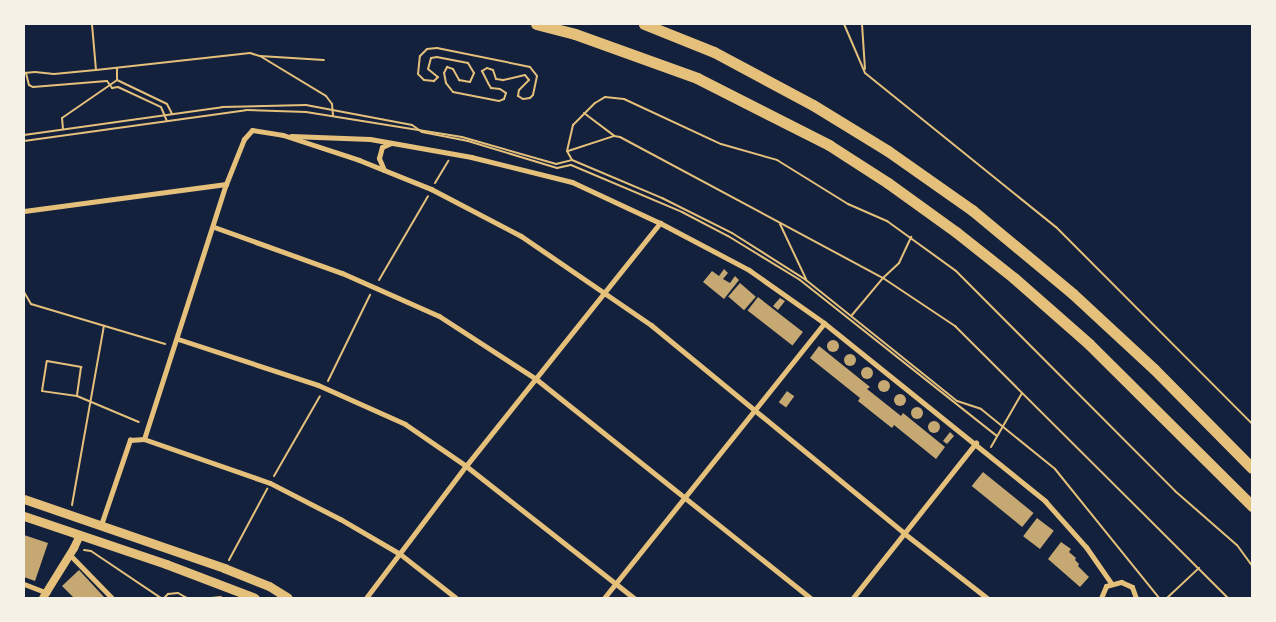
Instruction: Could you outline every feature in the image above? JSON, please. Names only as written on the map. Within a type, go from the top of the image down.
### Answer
[{"type":"highway","points":[[536,24],[585,37],[697,78],[829,145],[888,182],[1006,272],[1089,344],[1252,506]]},
{"type":"highway","points":[[644,24],[714,52],[813,105],[888,151],[972,210],[1074,294],[1154,369],[1252,468]]},
{"type":"main road","points":[[24,499],[224,568],[269,586],[288,598]]},
{"type":"main road","points":[[24,516],[166,564],[255,598]]},
{"type":"street","points":[[144,439],[178,339],[226,184],[244,139],[252,130],[283,135],[370,138],[452,155],[471,157],[572,182],[660,223],[749,270],[824,323],[976,443],[1054,510],[1086,547],[1111,583]]},
{"type":"street","points":[[283,135],[384,170],[431,190],[521,236],[606,292],[651,325],[905,534],[987,598]]},
{"type":"street","points":[[384,170],[379,158],[380,153],[382,147],[391,143]]},
{"type":"street","points":[[24,211],[226,184]]},
{"type":"street","points":[[366,598],[466,466],[660,223]]},
{"type":"street","points":[[214,227],[342,273],[439,316],[536,379],[810,598]]},
{"type":"street","points":[[604,598],[824,323]]},
{"type":"street","points":[[178,339],[324,388],[404,424],[466,466],[634,598]]},
{"type":"street","points":[[100,525],[130,440],[144,439],[270,483],[340,519],[400,554],[456,598]]},
{"type":"street","points":[[853,598],[976,443]]},
{"type":"street","points":[[24,584],[45,595],[80,535]]},
{"type":"street","points":[[72,551],[112,598]]},
{"type":"street","points":[[1101,598],[1102,591],[1111,583],[1127,584],[1134,590],[1136,598]]},
{"type":"path","points":[[92,24],[96,70]]},
{"type":"path","points":[[844,24],[865,73],[1056,227],[1252,424]]},
{"type":"path","points":[[862,24],[865,73]]},
{"type":"path","points":[[436,48],[530,67],[537,76],[533,95],[530,98],[523,99],[518,96],[520,90],[529,80],[525,75],[503,80],[496,79],[493,70],[487,68],[482,71],[488,83],[491,88],[500,89],[506,93],[504,99],[499,101],[454,92],[446,83],[444,73],[448,68],[453,69],[459,80],[470,82],[474,73],[468,63],[437,57],[431,58],[428,69],[438,77],[434,81],[424,80],[418,74],[420,56],[427,50],[436,48]]},
{"type":"path","points":[[167,121],[161,107],[118,87],[112,88],[107,81],[33,87],[29,85],[25,73],[54,74],[250,53],[260,56],[324,60]]},
{"type":"path","points":[[260,56],[326,96],[334,109],[333,117]]},
{"type":"path","points":[[117,67],[117,80]]},
{"type":"path","points":[[63,129],[62,118],[117,80]]},
{"type":"path","points":[[117,80],[167,104],[172,114]]},
{"type":"path","points":[[572,160],[567,151],[574,124],[595,103],[605,98],[624,99],[721,144],[777,160],[841,199],[887,221],[956,271],[1175,491],[1237,545],[1252,566]]},
{"type":"path","points":[[24,135],[243,105],[306,105],[334,109],[366,118],[385,118],[412,125],[420,130]]},
{"type":"path","points":[[584,114],[614,136],[883,278],[955,326],[1228,598]]},
{"type":"path","points":[[567,151],[614,136]]},
{"type":"path","points":[[224,568],[324,388],[374,287],[452,155]]},
{"type":"path","points":[[780,224],[806,280]]},
{"type":"path","points":[[852,315],[883,278],[899,263],[911,237]]},
{"type":"path","points":[[24,292],[31,304],[175,347]]},
{"type":"path","points":[[67,514],[73,504],[104,326]]},
{"type":"path","points":[[76,396],[81,367],[47,361],[42,391],[76,396],[139,422]]},
{"type":"path","points":[[988,453],[1022,393]]},
{"type":"path","points":[[72,551],[91,551],[162,598],[168,594],[178,593],[187,598]]},
{"type":"path","points":[[1167,598],[1199,568]]},
{"type":"building","points":[[724,269],[728,273],[723,279],[730,283],[735,276],[739,280],[724,299],[703,282],[712,271],[719,276]]},
{"type":"building","points":[[740,283],[756,297],[744,310],[728,297]]},
{"type":"building","points":[[758,297],[803,332],[792,345],[748,310]]},
{"type":"building","points":[[780,298],[785,301],[778,310],[773,306]]},
{"type":"building","points":[[831,340],[835,340],[839,346],[835,352],[831,352],[827,348],[827,344]]},
{"type":"building","points":[[819,346],[870,387],[867,389],[901,416],[903,413],[945,447],[936,459],[894,425],[892,428],[858,401],[860,398],[810,358]]},
{"type":"building","points":[[848,354],[852,354],[856,360],[852,366],[848,366],[844,362],[844,358]]},
{"type":"building","points":[[865,367],[869,367],[873,373],[869,379],[865,379],[861,375],[861,371]]},
{"type":"building","points":[[882,380],[886,380],[890,386],[886,392],[882,392],[878,388],[878,384]]},
{"type":"building","points":[[787,391],[794,396],[786,408],[779,402]]},
{"type":"building","points":[[898,394],[902,394],[906,400],[902,406],[898,406],[894,402],[894,398]]},
{"type":"building","points":[[915,407],[919,407],[923,413],[919,419],[915,419],[911,415],[911,411]]},
{"type":"building","points":[[932,421],[936,421],[940,427],[936,433],[932,433],[928,429],[928,425]]},
{"type":"building","points":[[950,432],[954,436],[947,444],[943,441]]},
{"type":"building","points":[[983,472],[1034,513],[1022,527],[972,486]]},
{"type":"building","points":[[1037,518],[1054,531],[1040,549],[1023,536]]},
{"type":"building","points":[[24,535],[48,543],[35,581],[24,577]]},
{"type":"building","points":[[1061,542],[1071,549],[1069,552],[1076,558],[1078,566],[1089,577],[1080,587],[1048,559]]},
{"type":"building","points":[[79,570],[105,598],[74,598],[62,586]]}]
